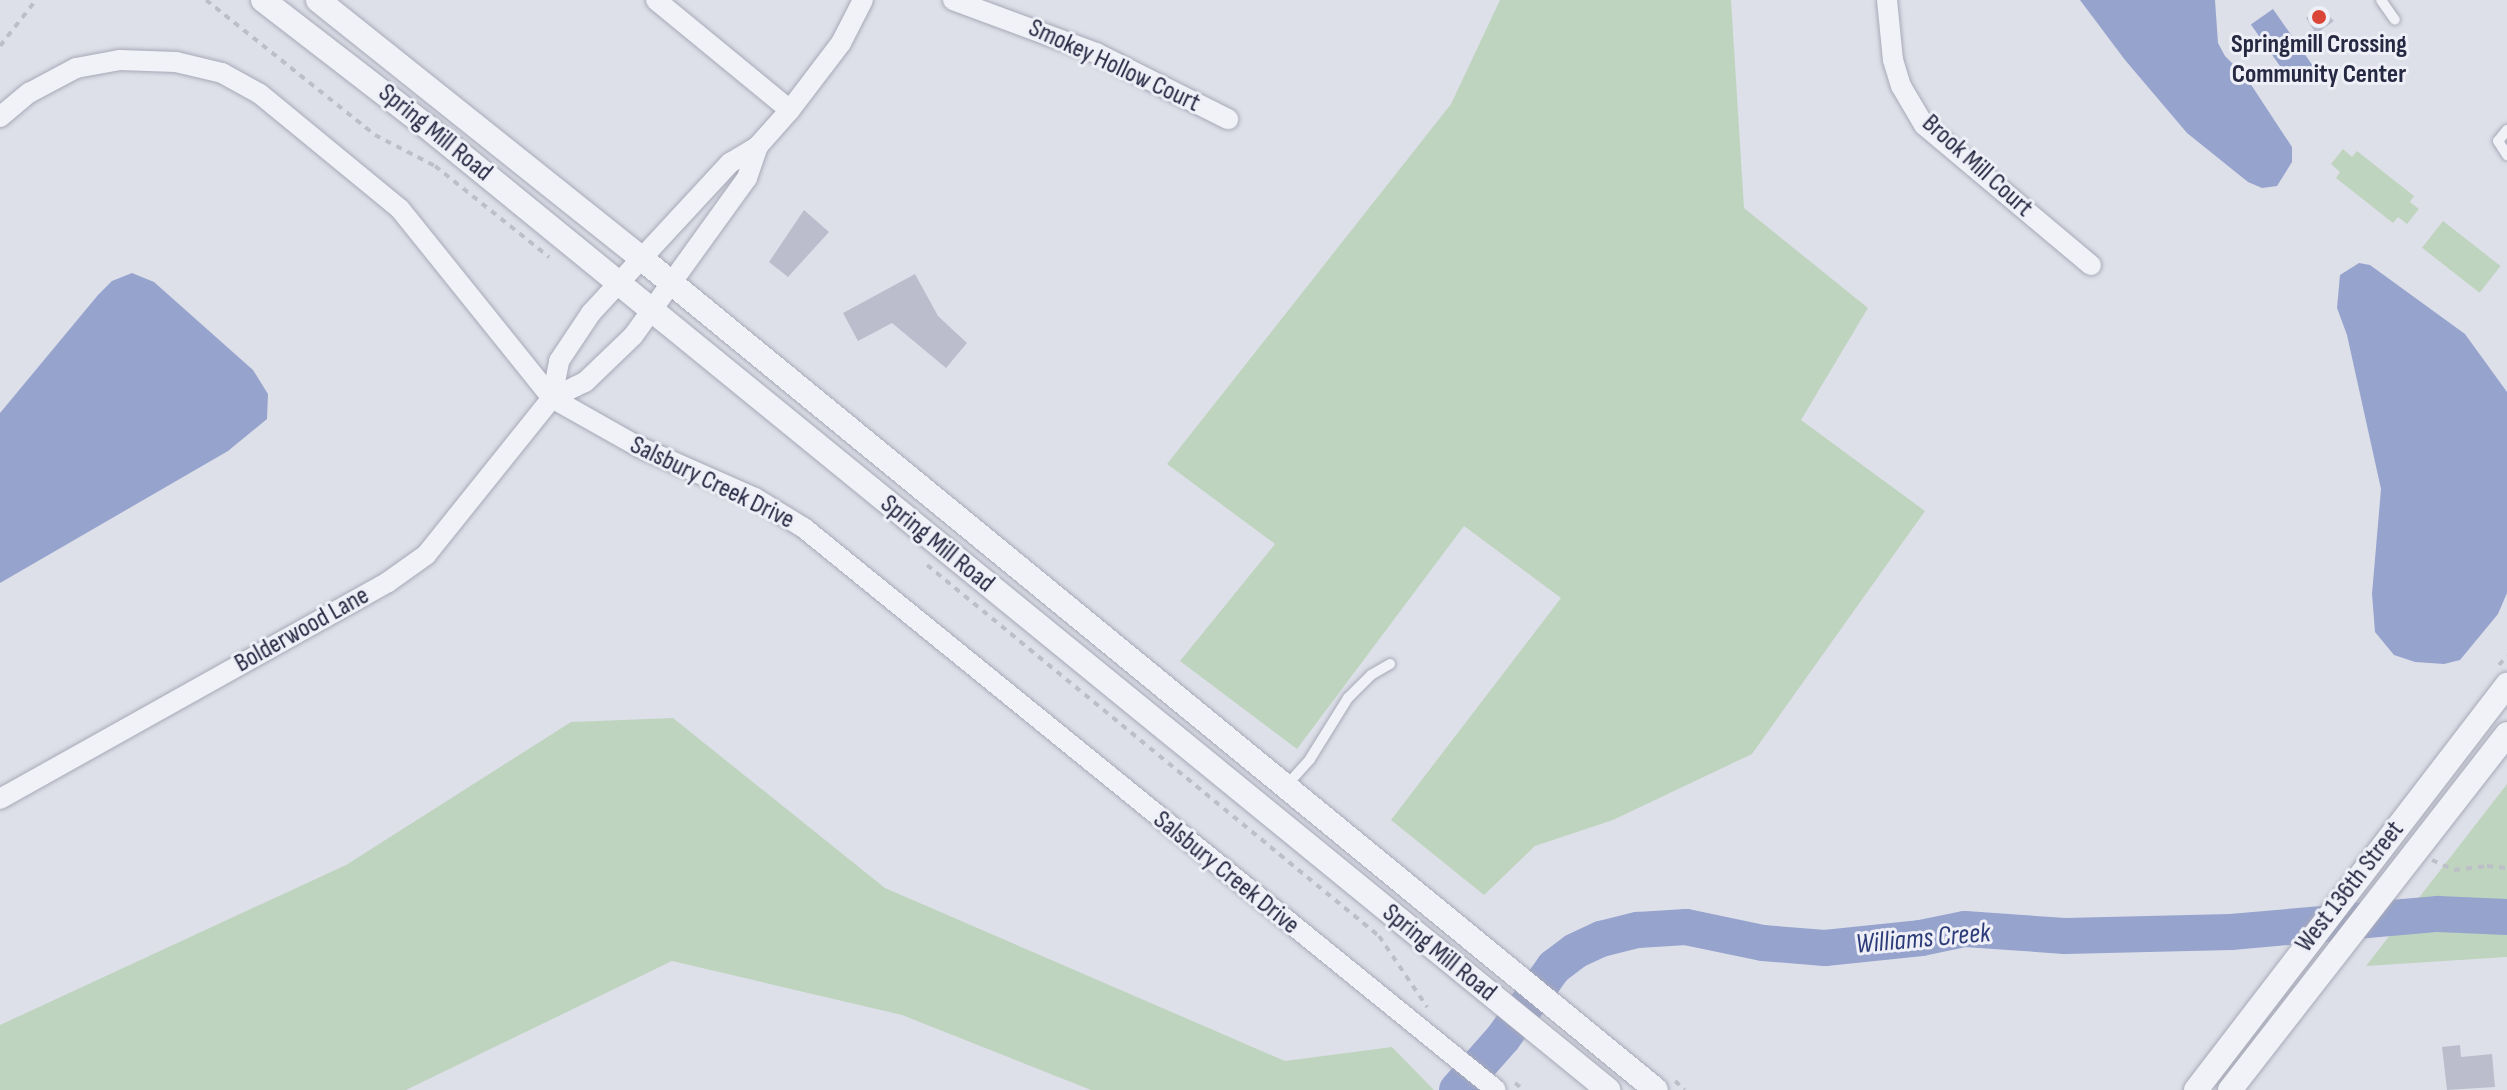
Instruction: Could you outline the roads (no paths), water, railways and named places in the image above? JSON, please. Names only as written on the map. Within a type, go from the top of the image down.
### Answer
[{"type":"street","name":"Spring Mill Road","points":[[263,0],[630,270],[1284,788],[1656,1090]]},
{"type":"street","name":"Spring Mill Road","points":[[318,0],[662,298],[1499,1002],[1608,1090]]},
{"type":"street","points":[[656,0],[790,110]]},
{"type":"street","points":[[758,146],[841,43],[863,0]]},
{"type":"street","name":"Smokey Hollow Court","points":[[953,0],[1096,53],[1228,119]]},
{"type":"street","name":"Brook Mill Court","points":[[1887,0],[1888,29],[1901,86],[1924,125],[2091,265]]},
{"type":"street","name":"Salsbury Creek Drive","points":[[0,117],[29,93],[76,68],[120,60],[176,62],[222,73],[260,94],[400,209],[552,398],[639,447],[755,498],[804,528],[1489,1084]]},
{"type":"street","name":"Bolderwood Lane","points":[[552,398],[559,361],[591,313],[730,163],[758,146]]},
{"type":"street","name":"Bolderwood Lane","points":[[0,799],[388,582],[426,555],[552,398],[585,382],[633,336],[747,178],[758,146]]},
{"type":"street","name":"West 136th Street","points":[[2196,1090],[2507,685]]},
{"type":"street","name":"West 136th Street","points":[[2230,1090],[2507,734]]},
{"type":"lane","points":[[2381,0],[2395,20]]},
{"type":"lane","points":[[2507,130],[2498,141],[2507,155]]},
{"type":"lane","points":[[1284,788],[1310,759],[1348,698],[1371,675],[1390,664]]},
{"type":"water","points":[[2080,0],[2215,0],[2218,43],[2225,56],[2246,77],[2292,147],[2292,162],[2277,186],[2262,188],[2248,182],[2187,133],[2125,60]]},
{"type":"water","points":[[2273,9],[2313,66],[2291,82],[2251,24]]},
{"type":"water","points":[[2359,263],[2370,265],[2465,334],[2507,392],[2507,593],[2498,614],[2460,660],[2444,664],[2415,662],[2394,655],[2375,632],[2372,594],[2381,489],[2347,335],[2337,308],[2340,275]]},
{"type":"water","points":[[132,273],[154,282],[253,370],[268,394],[267,419],[228,451],[0,583],[0,413],[98,295],[112,281]]},
{"type":"waterway","name":"Williams Creek","points":[[1457,1090],[1503,1038],[1554,967],[1575,951],[1601,939],[1638,930],[1686,927],[1763,943],[1825,948],[1921,938],[1965,929],[2065,936],[2231,932],[2438,914],[2507,917]]},
{"type":"place","name":"Springmill Crossing Community Center","points":[[2319,17]]}]
